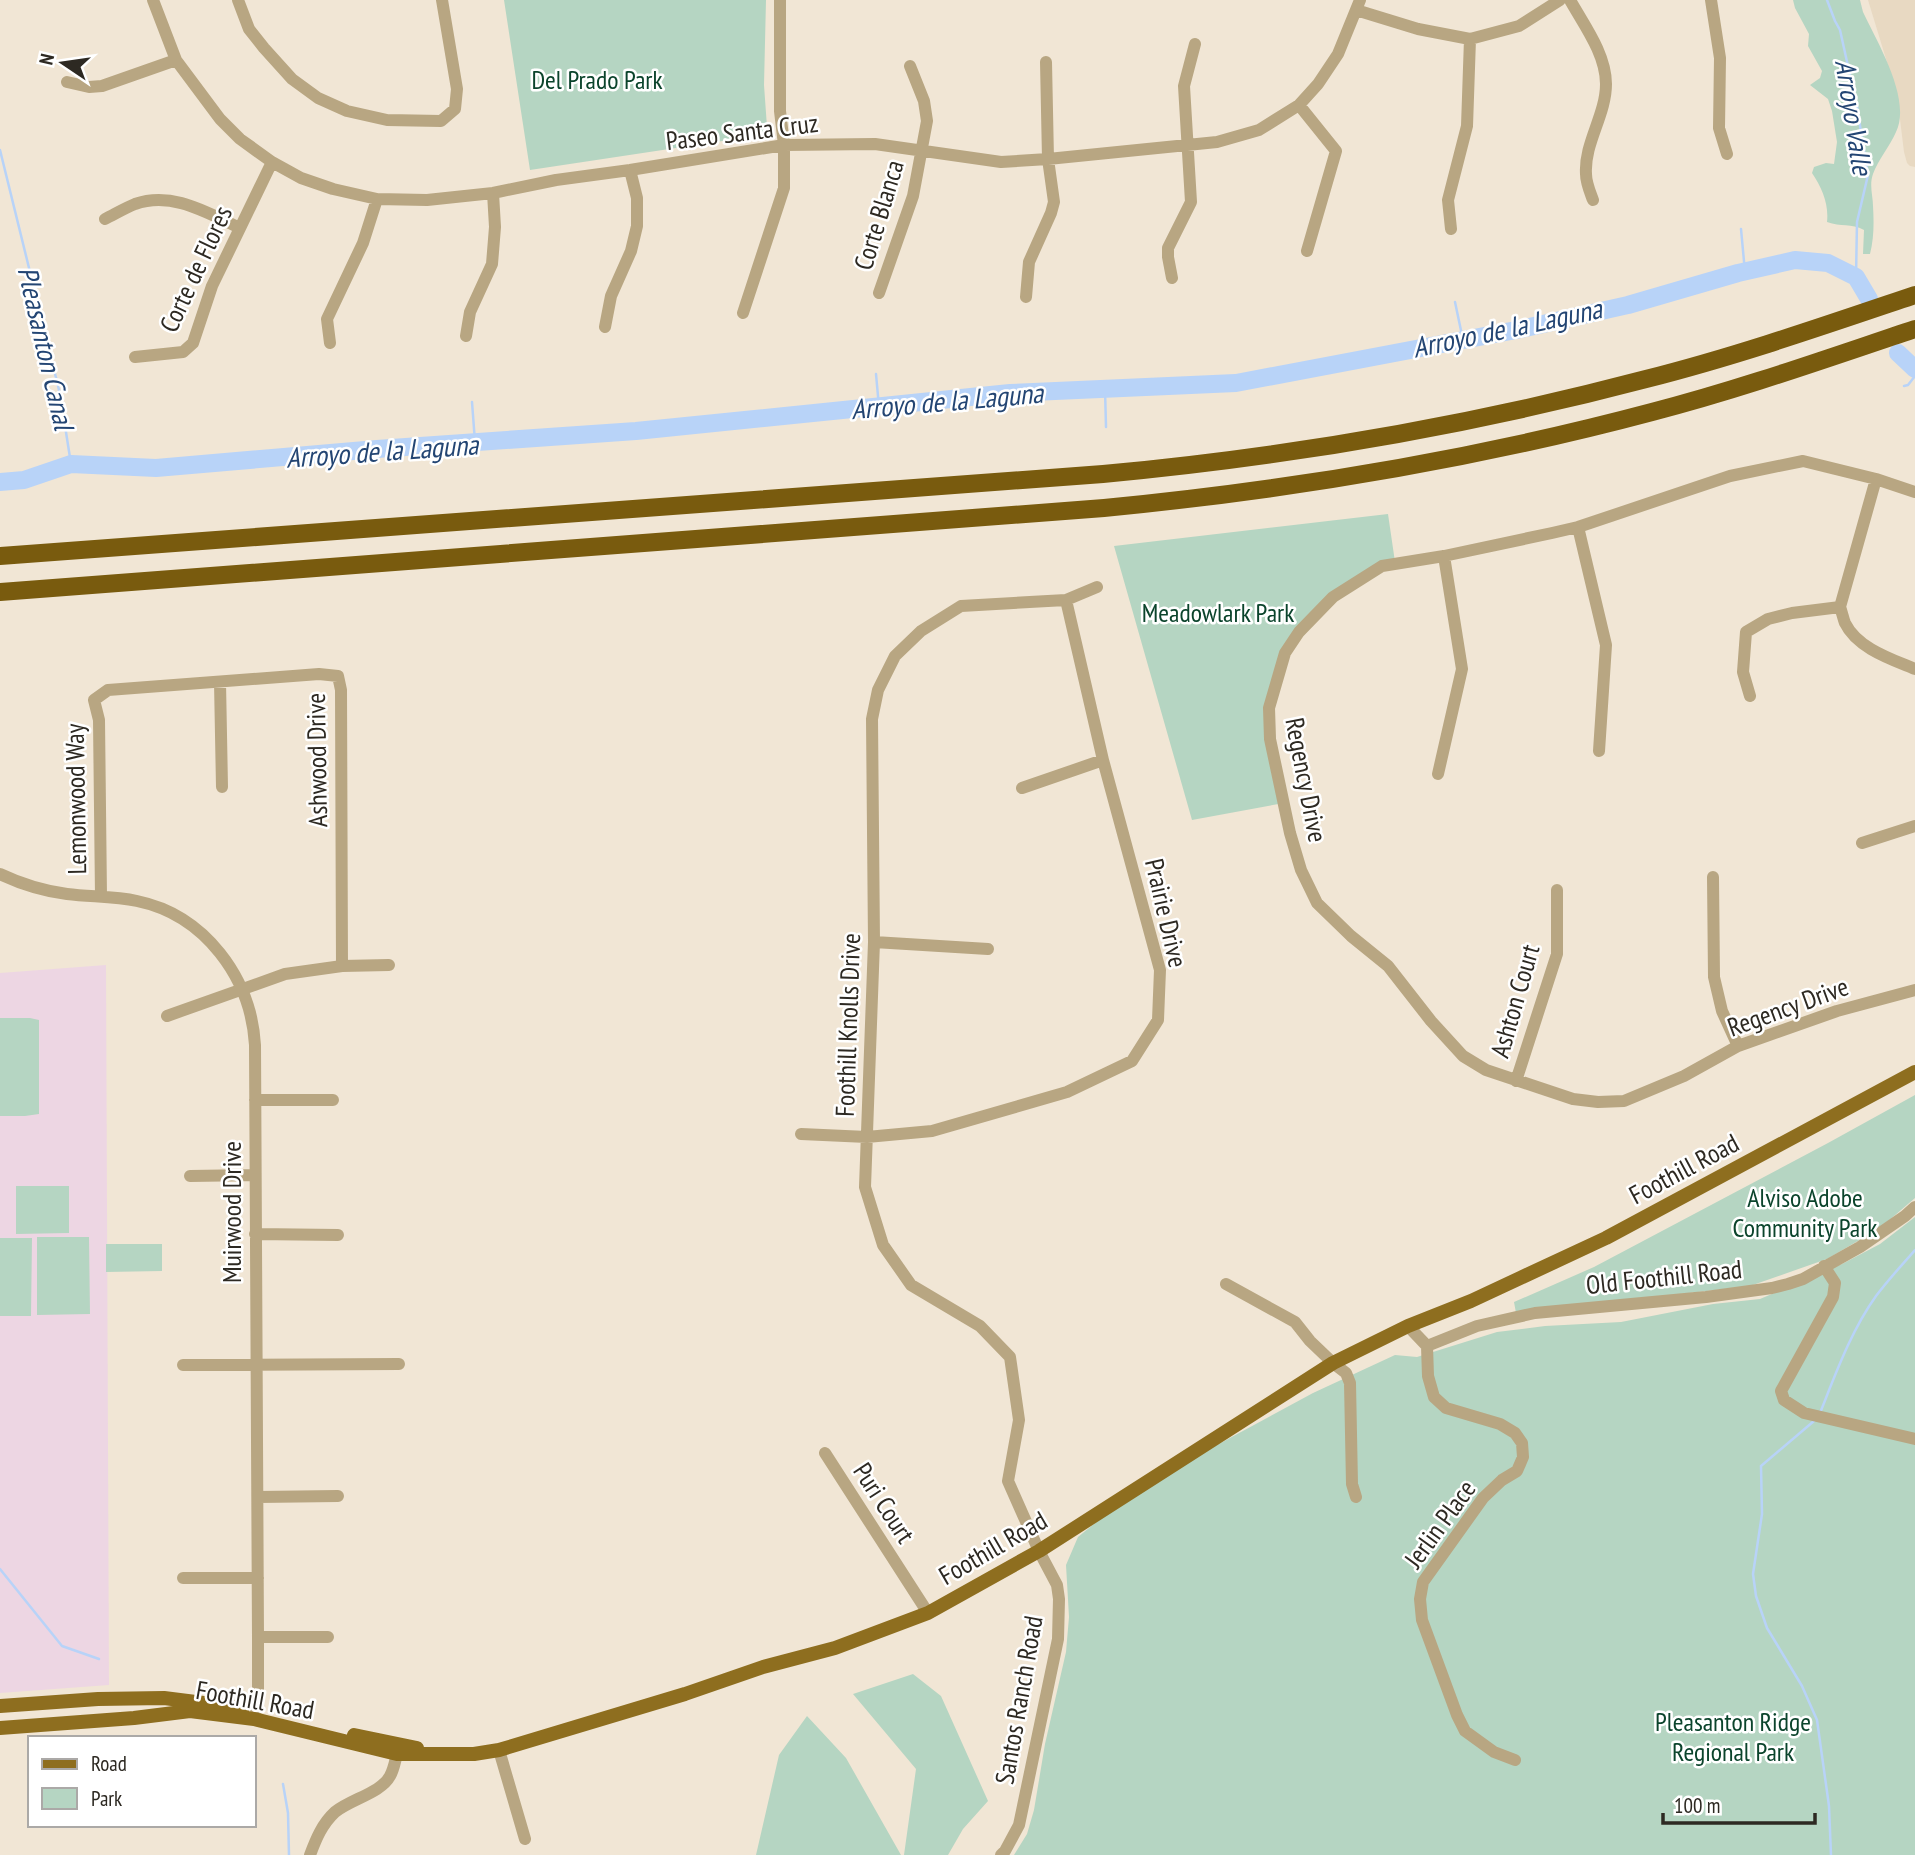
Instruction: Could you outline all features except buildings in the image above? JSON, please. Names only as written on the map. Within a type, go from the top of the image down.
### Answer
[{"type":"highway","points":[[0,556],[1090,475],[1229,461],[1357,441],[1499,414],[1647,379],[1724,358],[1915,295]]},
{"type":"highway","points":[[0,592],[1104,508],[1243,493],[1408,467],[1566,434],[1732,390],[1915,329]]},
{"type":"main road","name":"Foothill Road","points":[[0,1728],[134,1718],[190,1710],[255,1715],[397,1754],[474,1754],[499,1750],[685,1694],[763,1667],[835,1648],[928,1613],[1039,1551],[1333,1363],[1408,1326],[1471,1301],[1606,1238],[1915,1072]]},
{"type":"main road","name":"Foothill Road","points":[[1471,1301],[1518,1288],[1599,1251],[1915,1082]]},
{"type":"main road","name":"Foothill Road","points":[[0,1706],[98,1699],[164,1698],[420,1749],[499,1750]]},
{"type":"street","name":"Paseo Santa Cruz","points":[[153,0],[176,60],[220,120],[240,139],[272,162],[333,189],[377,199],[427,200],[493,193],[556,180],[784,145],[875,144],[1001,162],[1217,142],[1259,130],[1299,106],[1338,54],[1358,5]]},
{"type":"street","points":[[238,0],[249,29],[264,48],[292,79],[318,98],[347,111],[387,120],[420,121],[441,121],[455,109],[457,89],[442,0]]},
{"type":"street","points":[[743,313],[784,188],[779,0]]},
{"type":"street","points":[[1358,5],[1418,29],[1470,39],[1519,26],[1560,0]]},
{"type":"street","points":[[1570,0],[1595,46],[1606,81],[1600,118],[1586,164],[1586,178],[1593,200]]},
{"type":"street","points":[[1711,0],[1720,58],[1719,128],[1727,154]]},
{"type":"street","points":[[1451,229],[1448,200],[1467,126],[1470,39]]},
{"type":"street","points":[[1172,278],[1168,248],[1191,202],[1184,86],[1195,44]]},
{"type":"street","points":[[67,82],[89,87],[102,86],[176,60]]},
{"type":"street","points":[[1026,297],[1029,262],[1054,202],[1048,159],[1046,62]]},
{"type":"street","name":"Corte Blanca","points":[[879,293],[912,196],[927,121],[910,66]]},
{"type":"street","points":[[1299,106],[1336,151],[1307,251]]},
{"type":"street","name":"Corte de Flores","points":[[135,357],[183,352],[193,343],[212,285],[272,162]]},
{"type":"street","points":[[604,327],[611,296],[631,251],[637,226],[637,198],[631,170]]},
{"type":"street","points":[[466,336],[470,312],[492,264],[495,227],[493,193]]},
{"type":"street","points":[[105,219],[136,204],[160,199],[184,202],[240,228]]},
{"type":"street","points":[[330,344],[327,319],[363,243],[377,199]]},
{"type":"street","name":"Regency Drive","points":[[1915,492],[1876,479],[1803,461],[1730,476],[1578,527],[1444,556],[1382,566],[1333,597],[1299,632],[1285,653],[1269,708],[1270,739],[1290,833],[1301,870],[1317,903],[1388,966],[1431,1021],[1463,1056],[1486,1070],[1573,1099],[1624,1101],[1684,1076],[1738,1046],[1837,1011],[1915,990]]},
{"type":"street","points":[[1876,479],[1840,607],[1845,624],[1856,639],[1915,669]]},
{"type":"street","points":[[1578,527],[1606,645],[1599,751]]},
{"type":"street","points":[[1438,774],[1462,669],[1444,556]]},
{"type":"street","name":"Foothill Knolls Drive","points":[[1039,1551],[1009,1481],[1019,1420],[1010,1357],[980,1326],[911,1285],[883,1245],[865,1187],[874,942],[872,719],[878,690],[895,656],[921,631],[961,606],[1066,600],[1097,587]]},
{"type":"street","name":"Prairie Drive","points":[[800,1134],[867,1138],[932,1131],[1067,1092],[1132,1061],[1158,1020],[1160,970],[1103,760],[1066,600]]},
{"type":"street","points":[[1750,696],[1743,672],[1746,632],[1768,619],[1840,607]]},
{"type":"street","name":"Ashwood Drive","points":[[94,700],[108,690],[319,674],[338,676],[341,690],[342,966]]},
{"type":"street","points":[[220,682],[222,787]]},
{"type":"street","name":"Lemonwood Way","points":[[94,700],[99,720],[101,897]]},
{"type":"street","points":[[1022,788],[1103,760]]},
{"type":"street","points":[[1862,843],[1915,826]]},
{"type":"street","name":"Muirwood Drive","points":[[0,874],[46,890],[141,902],[156,906],[185,921],[226,960],[242,989],[254,1028],[258,1497],[255,1715]]},
{"type":"street","points":[[1713,877],[1714,978],[1722,1012],[1738,1046]]},
{"type":"street","name":"Ashton Court","points":[[1516,1081],[1557,954],[1557,891]]},
{"type":"street","points":[[874,942],[988,949]]},
{"type":"street","points":[[167,1016],[285,974],[342,966],[389,965]]},
{"type":"street","points":[[255,1100],[333,1100]]},
{"type":"street","points":[[190,1175],[255,1175]]},
{"type":"street","name":"Old Foothill Road","points":[[1427,1346],[1477,1326],[1535,1312],[1706,1297],[1772,1288],[1803,1279],[1860,1247],[1915,1207]]},
{"type":"street","points":[[255,1234],[338,1235]]},
{"type":"street","points":[[1824,1266],[1835,1283],[1833,1297],[1781,1391],[1784,1400],[1804,1413],[1915,1439]]},
{"type":"street","points":[[1226,1284],[1295,1322],[1310,1341],[1346,1373],[1350,1383],[1352,1484],[1356,1497]]},
{"type":"street","points":[[1408,1326],[1427,1346]]},
{"type":"street","name":"Jerlin Place","points":[[1427,1346],[1428,1376],[1434,1397],[1446,1408],[1500,1424],[1516,1433],[1522,1443],[1522,1457],[1517,1471],[1502,1480],[1483,1498],[1423,1582],[1420,1599],[1422,1620],[1465,1731],[1494,1752],[1515,1760]]},
{"type":"street","points":[[183,1365],[399,1364]]},
{"type":"street","name":"Puri Court","points":[[825,1453],[928,1613]]},
{"type":"street","points":[[258,1497],[338,1496]]},
{"type":"street","name":"Santos Ranch Road","points":[[1001,1855],[1019,1825],[1058,1639],[1057,1585],[1039,1551]]},
{"type":"street","points":[[183,1578],[258,1578]]},
{"type":"street","points":[[258,1637],[328,1637]]},
{"type":"street","points":[[499,1750],[525,1839]]},
{"type":"street","points":[[310,1855],[325,1823],[337,1811],[354,1799],[379,1788],[390,1777],[397,1754]]},
{"type":"shaded area","points":[[1868,0],[1915,0],[1915,167],[1907,163],[1897,95]]},
{"type":"shaded area","points":[[106,965],[109,1685],[0,1693],[0,973]]},
{"type":"green space","name":"Del Prado Park","points":[[504,0],[766,0],[764,85],[767,127],[762,135],[530,170]]},
{"type":"green space","points":[[1793,0],[1860,0],[1896,87],[1900,119],[1872,178],[1874,224],[1870,254],[1863,254],[1864,230],[1827,222],[1824,196],[1812,173],[1814,167],[1826,163],[1834,164],[1837,142],[1828,99],[1810,85],[1820,78],[1822,71],[1808,46],[1809,34]]},
{"type":"green space","name":"Meadowlark Park","points":[[1388,514],[1395,562],[1358,577],[1289,651],[1272,710],[1284,803],[1192,820],[1114,546]]},
{"type":"green space","points":[[0,1018],[39,1020],[39,1114],[0,1116]]},
{"type":"green space","name":"Alviso Adobe Community Park","points":[[1915,1095],[1915,1198],[1880,1228],[1827,1259],[1750,1286],[1516,1313],[1514,1302],[1594,1267]]},
{"type":"green space","points":[[16,1186],[69,1186],[69,1233],[16,1234]]},
{"type":"green space","name":"Pleasanton Ridge Regional Park","points":[[1915,1217],[1915,1855],[1014,1855],[1027,1834],[1034,1810],[1045,1744],[1066,1652],[1069,1617],[1066,1565],[1078,1537],[1100,1519],[1191,1459],[1313,1393],[1395,1355],[1417,1357],[1497,1332],[1545,1326],[1621,1322],[1713,1304],[1760,1299],[1842,1264],[1880,1244]]},
{"type":"green space","points":[[37,1237],[89,1237],[90,1314],[37,1315]]},
{"type":"green space","points":[[0,1238],[32,1238],[31,1316],[0,1316]]},
{"type":"green space","points":[[106,1244],[162,1244],[162,1271],[106,1272]]},
{"type":"green space","points":[[913,1674],[941,1696],[988,1801],[963,1829],[948,1855],[904,1855],[916,1769],[853,1694]]},
{"type":"green space","points":[[807,1716],[846,1758],[901,1855],[756,1855],[779,1755]]},
{"type":"waterway","name":"Arroyo Valle","points":[[1827,0],[1840,30],[1868,175],[1857,222],[1856,277]]},
{"type":"waterway","name":"Pleasanton Canal","points":[[0,150],[60,394],[71,464]]},
{"type":"waterway","points":[[1741,229],[1745,272]]},
{"type":"waterway","name":"Arroyo de la Laguna","points":[[0,482],[24,480],[71,464],[156,468],[636,431],[1010,393],[1236,383],[1516,330],[1628,305],[1738,273],[1795,260],[1828,263],[1856,277],[1869,299]]},
{"type":"waterway","points":[[1455,302],[1463,340]]},
{"type":"waterway","name":"Arroyo de la Laguna","points":[[1898,353],[1915,369]]},
{"type":"waterway","points":[[876,374],[879,407]]},
{"type":"waterway","points":[[1904,386],[1915,376]]},
{"type":"waterway","points":[[1105,389],[1106,427]]},
{"type":"waterway","points":[[472,402],[475,442]]},
{"type":"waterway","points":[[1820,1413],[1867,1309],[1915,1250]]},
{"type":"waterway","points":[[1814,1421],[1761,1466],[1762,1514],[1753,1574],[1756,1596],[1767,1628],[1802,1686],[1817,1720],[1829,1806],[1831,1855]]},
{"type":"waterway","points":[[0,1569],[62,1646],[99,1659]]},
{"type":"waterway","points":[[283,1784],[288,1813],[289,1855]]}]
